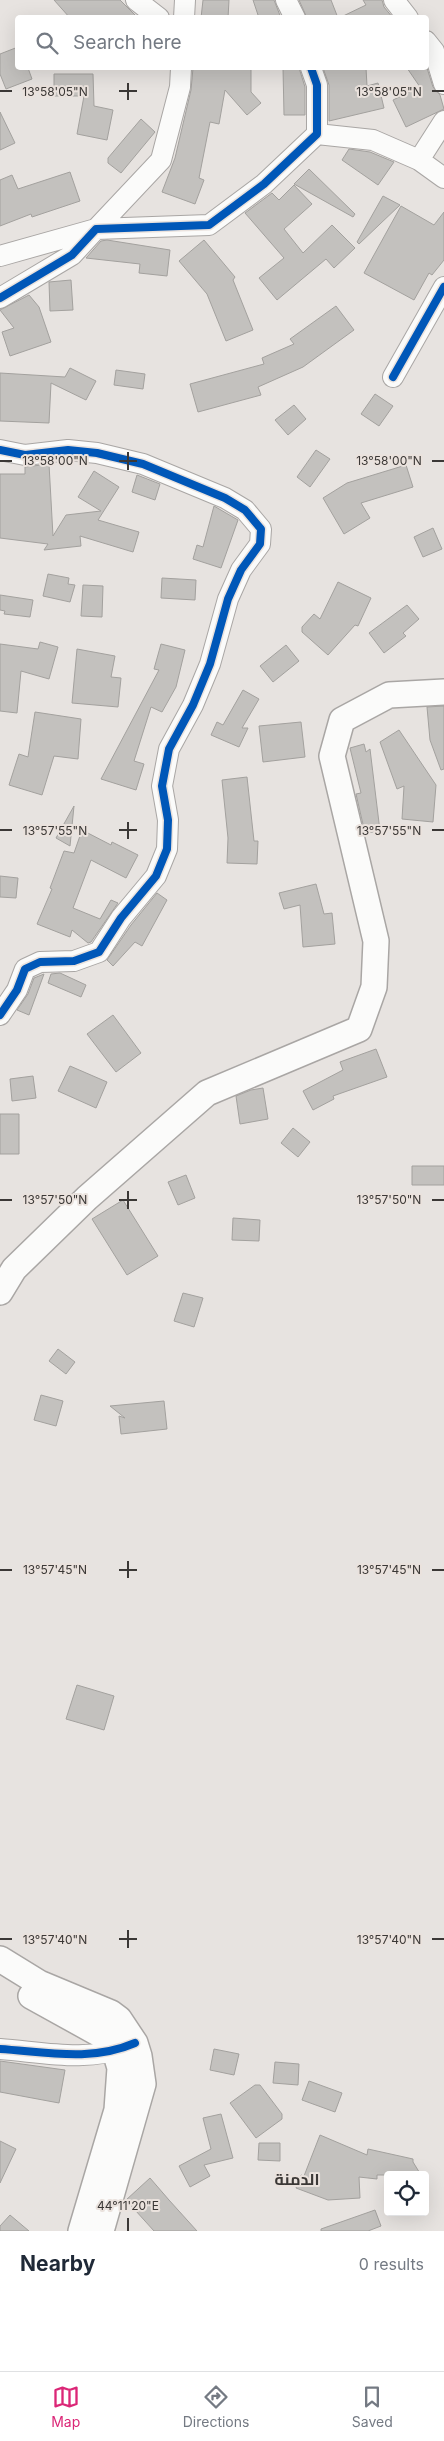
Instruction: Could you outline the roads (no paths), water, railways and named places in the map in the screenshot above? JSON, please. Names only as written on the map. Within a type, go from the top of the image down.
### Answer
[{"type":"main road","points":[[0,1292],[7,1272],[87,1198],[207,1093],[359,1029],[374,987],[376,941],[332,756],[342,720],[389,695],[444,692]]},
{"type":"main road","points":[[0,1960],[40,1983],[111,2013],[119,2019],[125,2047],[117,2110],[81,2231]]},
{"type":"main road","points":[[0,1979],[125,2047],[141,2063],[143,2084],[101,2231]]},
{"type":"street","points":[[136,0],[155,15]]},
{"type":"street","points":[[184,15],[185,0]]},
{"type":"street","points":[[286,0],[294,15]]},
{"type":"street","points":[[394,0],[406,15]]},
{"type":"street","points":[[429,45],[434,51],[444,84]]},
{"type":"street","points":[[0,298],[72,255],[161,160],[180,87],[181,70]]},
{"type":"street","points":[[0,256],[96,229],[209,225],[264,184],[317,134],[317,85],[312,70]]},
{"type":"street","points":[[419,160],[444,121]]},
{"type":"street","points":[[317,134],[373,140],[419,160],[444,178]]},
{"type":"street","points":[[393,377],[444,287]]},
{"type":"street","points":[[0,450],[25,455],[68,450],[97,452],[143,464],[225,498],[245,510],[261,529],[260,544],[241,570],[228,599],[210,664],[193,705],[169,750],[162,786],[168,820],[166,849],[156,876],[121,918],[99,952],[74,961],[40,962],[25,969],[17,990],[0,1015]]},
{"type":"street","points":[[0,2049],[85,2056],[125,2047]]},
{"type":"district","name":"الدمنة","points":[[297,2179]]}]
